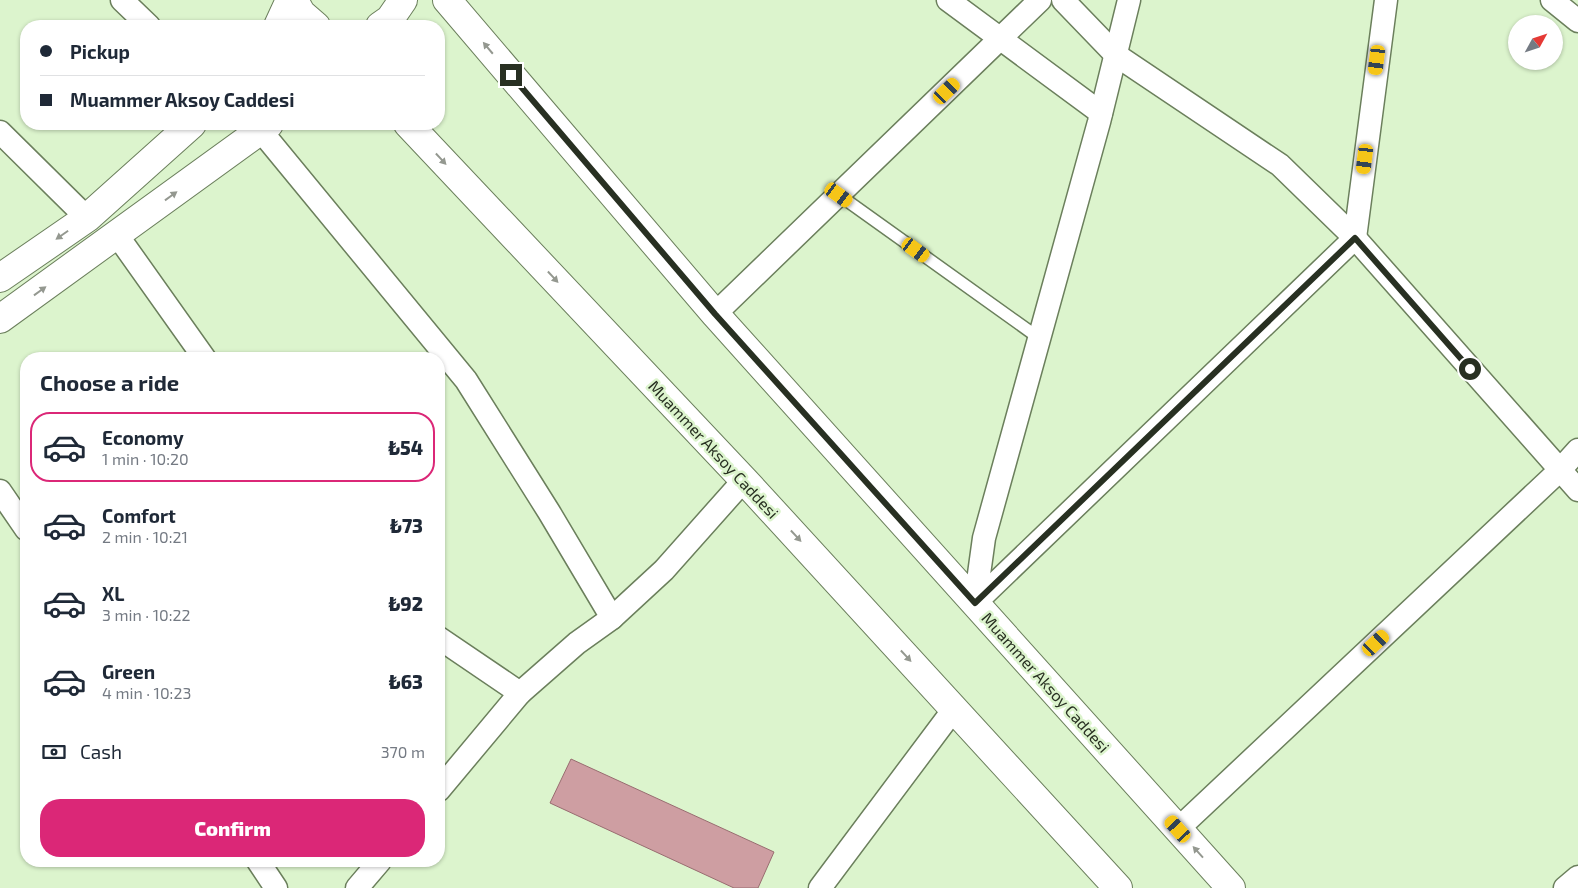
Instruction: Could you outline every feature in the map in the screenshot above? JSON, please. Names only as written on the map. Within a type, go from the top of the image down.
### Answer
[{"type":"main road","points":[[281,20],[290,0]]},
{"type":"main road","points":[[294,0],[302,13],[310,20]]},
{"type":"main road","name":"Muammer Aksoy Caddesi","points":[[447,0],[715,314],[1231,888]]},
{"type":"main road","points":[[389,20],[403,1]]},
{"type":"main road","points":[[0,278],[87,218],[185,130]]},
{"type":"main road","points":[[0,319],[261,130]]},
{"type":"main road","name":"Muammer Aksoy Caddesi","points":[[414,130],[744,480],[1118,888]]},
{"type":"street","points":[[122,0],[144,20]]},
{"type":"street","points":[[948,0],[1101,113]]},
{"type":"street","points":[[715,314],[1040,0]]},
{"type":"street","points":[[1063,0],[1116,55],[1280,165],[1355,238],[1578,490]]},
{"type":"street","points":[[975,603],[984,538],[1101,113],[1130,0]]},
{"type":"street","points":[[975,603],[1355,238],[1386,0]]},
{"type":"street","points":[[1552,0],[1578,21]]},
{"type":"street","points":[[267,130],[444,352]]},
{"type":"street","points":[[0,132],[87,218]]},
{"type":"street","points":[[117,235],[200,352]]},
{"type":"street","points":[[445,354],[466,380],[549,512],[612,618]]},
{"type":"street","points":[[1178,829],[1578,450]]},
{"type":"street","points":[[445,783],[520,694],[577,643],[612,618],[664,570],[744,480]]},
{"type":"street","points":[[0,491],[20,520]]},
{"type":"street","points":[[445,642],[520,694]]},
{"type":"street","points":[[820,888],[954,709]]},
{"type":"street","points":[[262,867],[276,888]]},
{"type":"street","points":[[357,888],[375,867]]},
{"type":"street","points":[[1565,888],[1578,878]]},
{"type":"lane","points":[[839,195],[1039,338]]},
{"type":"building","points":[[571,759],[774,852],[758,888],[734,888],[550,803]]},
{"type":"route","points":[[511,75],[715,314],[975,603],[1355,238],[1470,369]]}]
